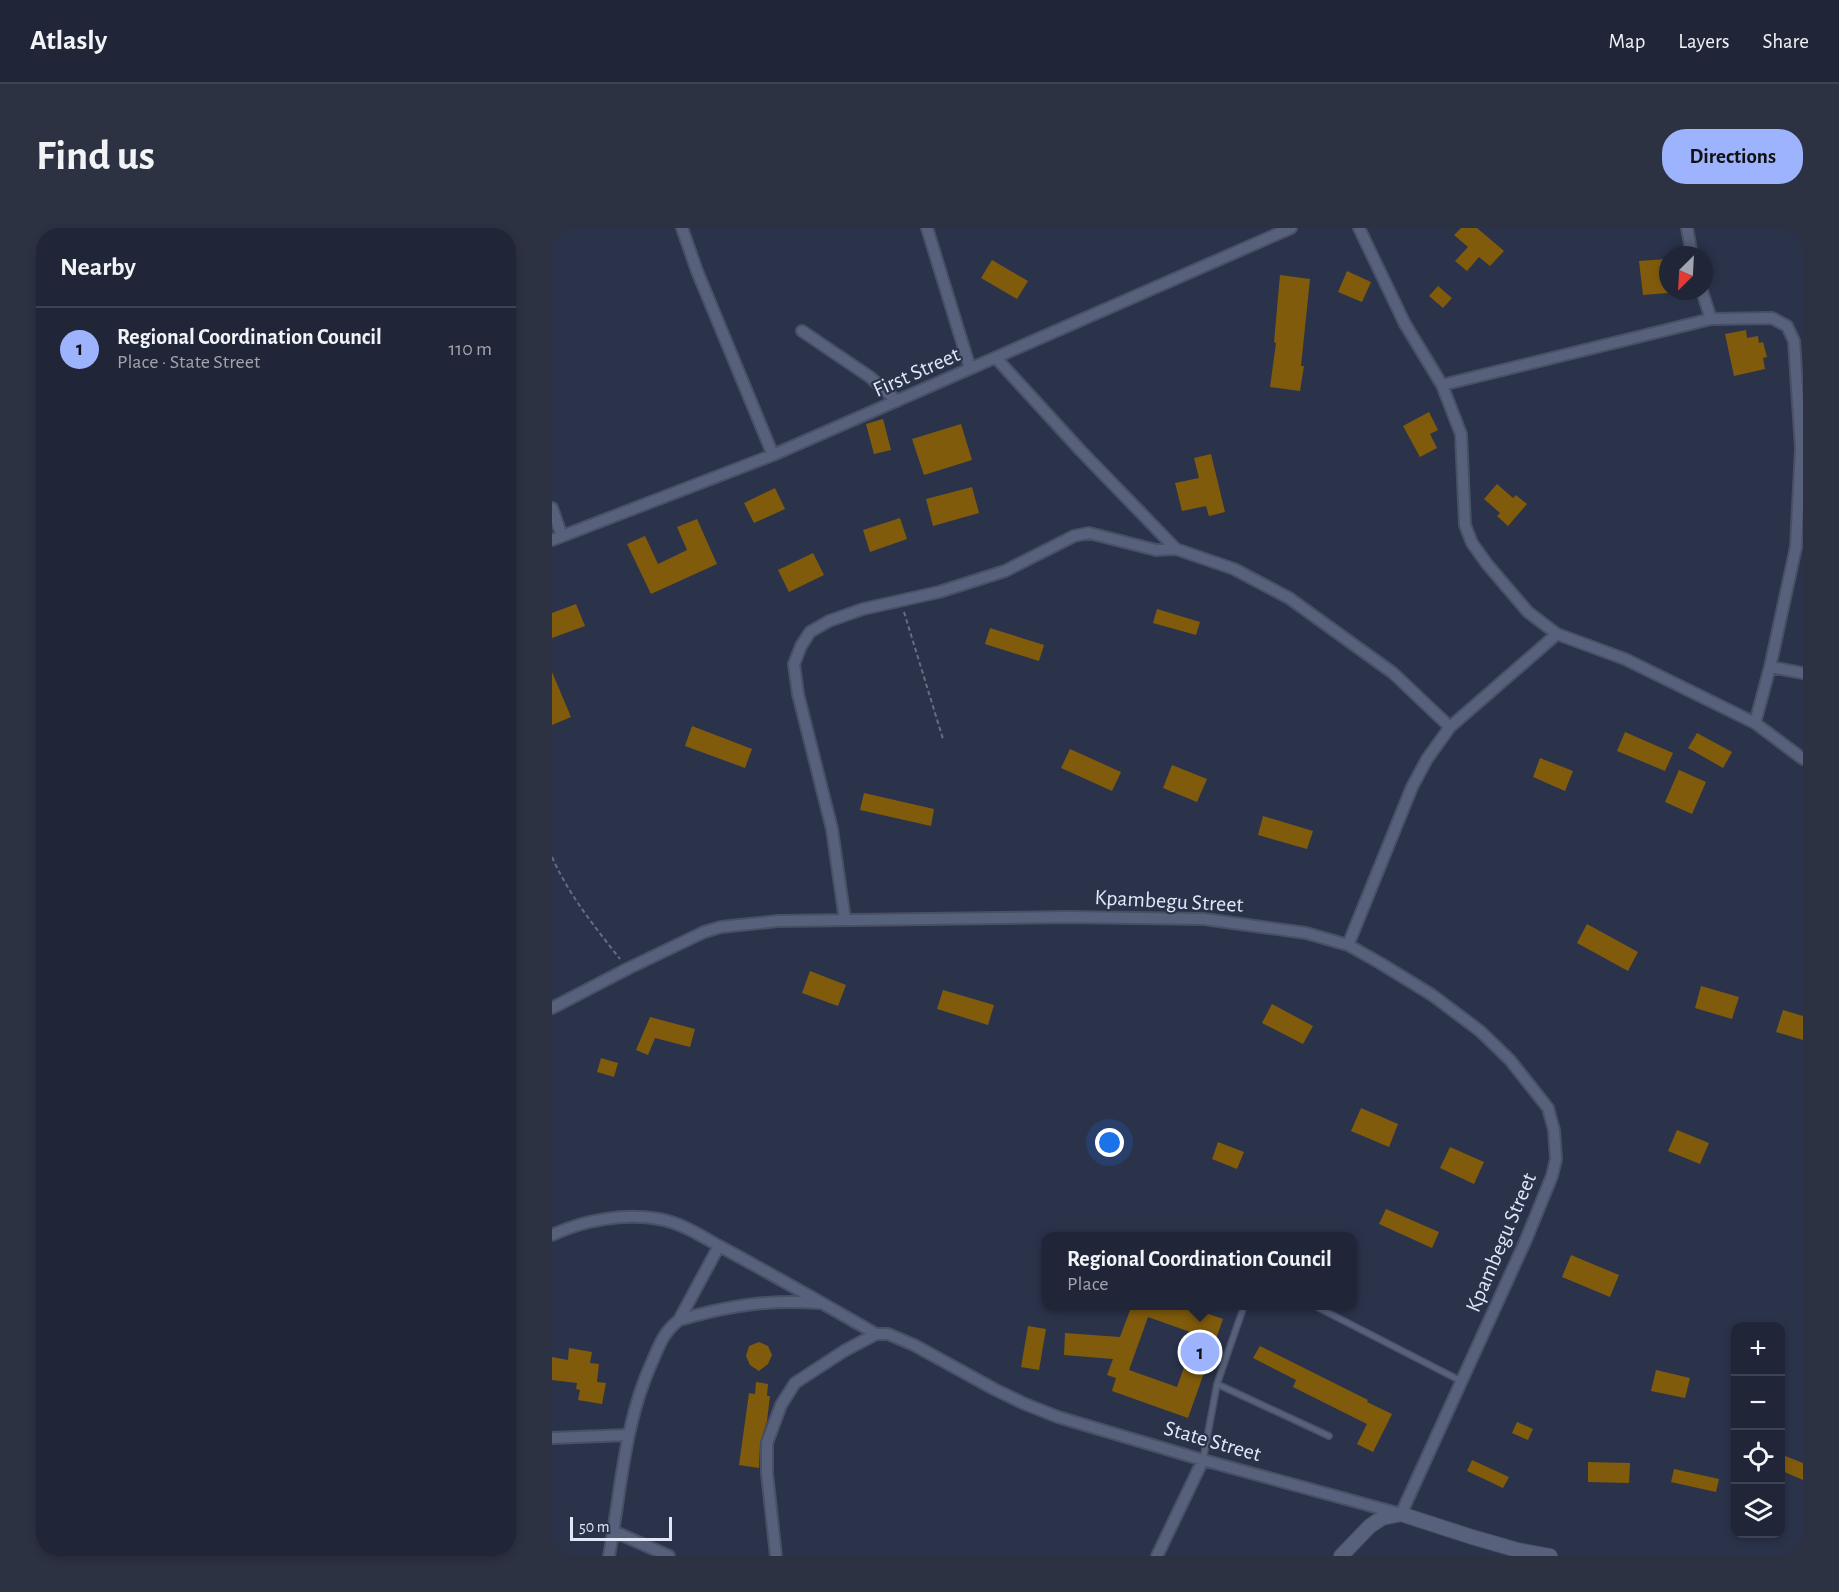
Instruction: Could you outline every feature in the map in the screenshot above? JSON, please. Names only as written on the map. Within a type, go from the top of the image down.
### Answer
[{"type":"street","points":[[682,228],[697,271],[773,456]]},
{"type":"street","points":[[927,228],[970,368]]},
{"type":"street","name":"First Street","points":[[557,538],[773,456],[1291,228]]},
{"type":"street","points":[[1359,228],[1405,324],[1442,385],[1461,435],[1465,525],[1472,543],[1528,612],[1557,634],[1625,659],[1755,723],[1803,759]]},
{"type":"street","points":[[1687,228],[1690,246]]},
{"type":"street","points":[[1705,300],[1711,319]]},
{"type":"street","points":[[1442,385],[1711,319],[1772,318],[1787,326],[1794,341],[1802,448],[1800,547],[1755,723]]},
{"type":"street","points":[[802,331],[870,377],[897,401]]},
{"type":"street","points":[[996,358],[1081,451],[1176,549]]},
{"type":"street","points":[[552,508],[557,538]]},
{"type":"street","points":[[845,920],[832,830],[798,694],[794,664],[801,646],[810,633],[829,621],[863,609],[939,592],[1005,571],[1074,536],[1089,533],[1156,550],[1176,549],[1234,569],[1289,598],[1393,673],[1450,727]]},
{"type":"street","points":[[1348,945],[1412,787],[1427,759],[1450,727],[1557,634]]},
{"type":"street","points":[[1770,667],[1803,673]]},
{"type":"street","name":"Kpambegu Street","points":[[552,1008],[694,936],[721,927],[778,921],[845,920],[1068,917],[1204,919],[1306,933],[1348,945],[1432,995],[1480,1031],[1510,1060],[1548,1108],[1554,1130],[1556,1159],[1552,1176],[1525,1242],[1401,1514]]},
{"type":"street","name":"State Street","points":[[552,1235],[567,1228],[605,1220],[638,1217],[673,1223],[693,1231],[770,1272],[876,1334],[888,1334],[914,1345],[994,1389],[1058,1417],[1203,1460],[1401,1514],[1517,1550],[1550,1556]]},
{"type":"street","points":[[609,1556],[628,1435],[642,1383],[663,1336],[679,1320],[719,1246]]},
{"type":"street","points":[[679,1320],[752,1303],[776,1301],[822,1303]]},
{"type":"street","points":[[776,1556],[767,1473],[767,1443],[780,1405],[795,1383],[844,1351],[876,1334]]},
{"type":"street","points":[[552,1438],[628,1435]]},
{"type":"street","points":[[1156,1556],[1203,1460]]},
{"type":"street","points":[[1341,1556],[1370,1526],[1382,1518],[1401,1514]]},
{"type":"street","points":[[614,1531],[669,1556]]},
{"type":"lane","points":[[1203,1460],[1217,1384],[1242,1310]]},
{"type":"lane","points":[[1325,1310],[1461,1381]]},
{"type":"lane","points":[[1217,1384],[1329,1436]]},
{"type":"path","points":[[900,601],[943,739]]},
{"type":"path","points":[[552,857],[576,902],[627,969]]},
{"type":"building","points":[[1461,228],[1477,228],[1504,251],[1490,266],[1479,257],[1467,271],[1455,261],[1468,247],[1454,235]]},
{"type":"building","points":[[992,260],[1028,281],[1017,299],[981,278]]},
{"type":"building","points":[[1659,260],[1659,294],[1643,295],[1639,261]]},
{"type":"building","points":[[1347,271],[1371,282],[1362,302],[1338,292]]},
{"type":"building","points":[[1280,275],[1310,279],[1300,391],[1270,387],[1276,343],[1274,342]]},
{"type":"building","points":[[1438,286],[1452,298],[1443,308],[1429,296]]},
{"type":"building","points":[[1746,330],[1747,338],[1758,336],[1759,343],[1763,342],[1767,357],[1763,358],[1765,369],[1734,376],[1725,334]]},
{"type":"building","points":[[1429,412],[1438,430],[1430,434],[1437,448],[1420,457],[1403,426]]},
{"type":"building","points":[[883,419],[891,450],[874,454],[866,424]]},
{"type":"building","points":[[961,424],[972,460],[924,475],[912,439]]},
{"type":"building","points":[[1211,454],[1225,512],[1209,516],[1206,506],[1182,511],[1175,483],[1199,478],[1194,458]]},
{"type":"building","points":[[1497,484],[1513,498],[1516,495],[1527,504],[1508,526],[1497,516],[1500,513],[1484,499]]},
{"type":"building","points":[[972,487],[979,513],[933,526],[926,499]]},
{"type":"building","points":[[775,488],[785,509],[754,523],[744,503]]},
{"type":"building","points":[[900,518],[907,539],[870,552],[863,530]]},
{"type":"building","points":[[697,519],[717,564],[651,594],[627,544],[645,536],[658,564],[687,550],[677,527]]},
{"type":"building","points":[[813,553],[824,575],[789,592],[778,570]]},
{"type":"building","points":[[576,604],[585,626],[552,638],[552,613]]},
{"type":"building","points":[[1157,609],[1200,622],[1196,635],[1153,623]]},
{"type":"building","points":[[990,628],[1044,645],[1039,661],[985,644]]},
{"type":"building","points":[[552,672],[571,717],[552,725]]},
{"type":"building","points":[[692,726],[752,749],[745,768],[685,746]]},
{"type":"building","points":[[1625,732],[1673,753],[1665,771],[1617,751]]},
{"type":"building","points":[[1697,733],[1732,752],[1723,768],[1688,748]]},
{"type":"building","points":[[1070,749],[1121,772],[1112,791],[1061,768]]},
{"type":"building","points":[[1540,758],[1573,771],[1565,791],[1533,777]]},
{"type":"building","points":[[1172,765],[1207,779],[1197,802],[1163,788]]},
{"type":"building","points":[[1679,770],[1706,782],[1692,814],[1665,802]]},
{"type":"building","points":[[864,793],[934,809],[931,826],[860,810]]},
{"type":"building","points":[[1263,816],[1313,831],[1307,849],[1258,835]]},
{"type":"building","points":[[1587,924],[1638,952],[1628,971],[1577,943]]},
{"type":"building","points":[[810,971],[846,985],[838,1006],[802,993]]},
{"type":"building","points":[[1701,986],[1739,997],[1732,1019],[1695,1008]]},
{"type":"building","points":[[943,990],[994,1005],[988,1025],[937,1009]]},
{"type":"building","points":[[1272,1004],[1313,1026],[1303,1044],[1262,1023]]},
{"type":"building","points":[[1783,1010],[1803,1016],[1803,1040],[1776,1032]]},
{"type":"building","points":[[650,1017],[695,1029],[690,1047],[655,1038],[648,1055],[636,1050]]},
{"type":"building","points":[[601,1058],[618,1063],[614,1077],[597,1072]]},
{"type":"building","points":[[1361,1108],[1398,1124],[1389,1147],[1351,1131]]},
{"type":"building","points":[[1677,1130],[1709,1143],[1700,1164],[1668,1151]]},
{"type":"building","points":[[1218,1142],[1244,1152],[1237,1169],[1212,1159]]},
{"type":"building","points":[[1450,1147],[1484,1162],[1474,1184],[1440,1168]]},
{"type":"building","points":[[1386,1209],[1439,1232],[1432,1248],[1379,1224]]},
{"type":"building","points":[[1571,1255],[1619,1275],[1610,1297],[1562,1277]]},
{"type":"building","points":[[1130,1310],[1197,1310],[1223,1319],[1188,1418],[1112,1391],[1116,1378],[1107,1375],[1113,1359],[1064,1355],[1065,1333],[1120,1337]],"holes":[[[1148,1317],[1196,1334],[1177,1387],[1129,1370]]]},
{"type":"building","points":[[1028,1326],[1046,1329],[1039,1370],[1021,1367]]},
{"type":"building","points":[[759,1342],[768,1346],[772,1355],[768,1364],[759,1371],[750,1365],[746,1356],[749,1346]]},
{"type":"building","points":[[1260,1346],[1392,1414],[1373,1452],[1357,1444],[1367,1424],[1293,1387],[1296,1380],[1253,1358]]},
{"type":"building","points":[[569,1348],[592,1352],[590,1363],[599,1364],[597,1382],[606,1383],[602,1404],[578,1400],[580,1390],[576,1389],[577,1383],[552,1380],[552,1357],[568,1360]]},
{"type":"building","points":[[1656,1370],[1690,1378],[1685,1398],[1651,1391]]},
{"type":"building","points":[[756,1382],[768,1384],[767,1396],[770,1396],[767,1421],[760,1443],[759,1468],[739,1465],[749,1393],[755,1394]]},
{"type":"building","points":[[1517,1422],[1533,1429],[1528,1440],[1512,1433]]},
{"type":"building","points":[[1785,1456],[1803,1463],[1803,1480],[1785,1472]]},
{"type":"building","points":[[1472,1460],[1509,1477],[1503,1488],[1467,1471]]},
{"type":"building","points":[[1588,1462],[1630,1463],[1629,1483],[1588,1482]]},
{"type":"building","points":[[1674,1469],[1719,1479],[1716,1492],[1671,1482]]},
{"type":"place","name":"Regional Coordination Council","points":[[1200,1352]]}]
